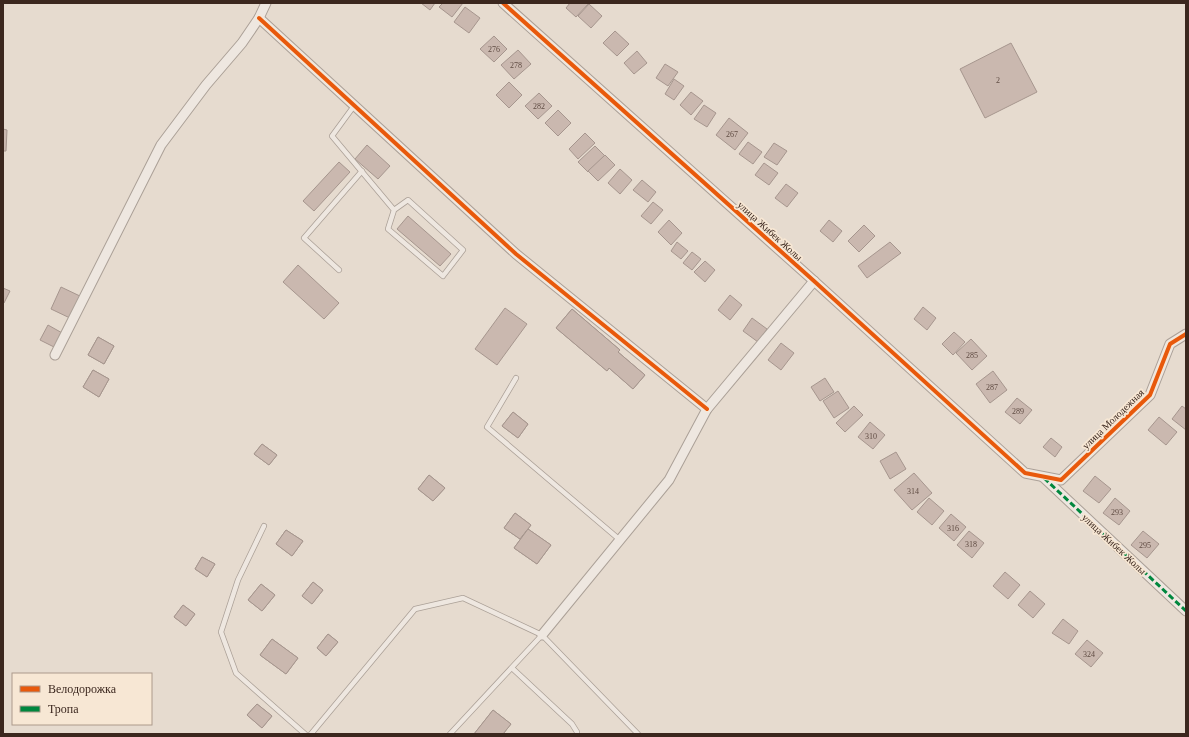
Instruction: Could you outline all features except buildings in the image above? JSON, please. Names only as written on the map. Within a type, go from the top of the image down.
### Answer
[{"type":"street","points":[[55,355],[161,145],[206,85],[242,43],[259,18],[266,3]]},
{"type":"street","name":"улица Жибек Жолы","points":[[503,3],[814,281],[1025,473]]},
{"type":"street","points":[[259,18],[516,254],[707,409]]},
{"type":"street","points":[[542,635],[669,480],[707,409],[814,281]]},
{"type":"street","name":"улица Молодежная","points":[[1025,473],[1061,480],[1150,395],[1170,344],[1186,334]]},
{"type":"street","name":"улица Жибек Жолы","points":[[1043,477],[1186,610]]},
{"type":"lane","points":[[354,106],[332,136],[394,210]]},
{"type":"lane","points":[[339,270],[304,238],[362,171]]},
{"type":"lane","points":[[408,200],[463,250],[442,276],[388,229],[394,210],[408,200]]},
{"type":"lane","points":[[516,378],[486,427],[620,540]]},
{"type":"lane","points":[[264,526],[238,580],[221,632],[236,673],[305,734]]},
{"type":"lane","points":[[311,734],[415,609],[463,598],[542,635],[638,734]]},
{"type":"lane","points":[[450,734],[542,635]]},
{"type":"lane","points":[[512,668],[572,724],[577,734]]},
{"type":"marked path","points":[[1044,478],[1186,611]]},
{"type":"cycle path","points":[[503,3],[814,281],[1025,473],[1061,480],[1150,395],[1170,344],[1186,334]]},
{"type":"cycle path","points":[[259,18],[516,254],[707,409]]}]
